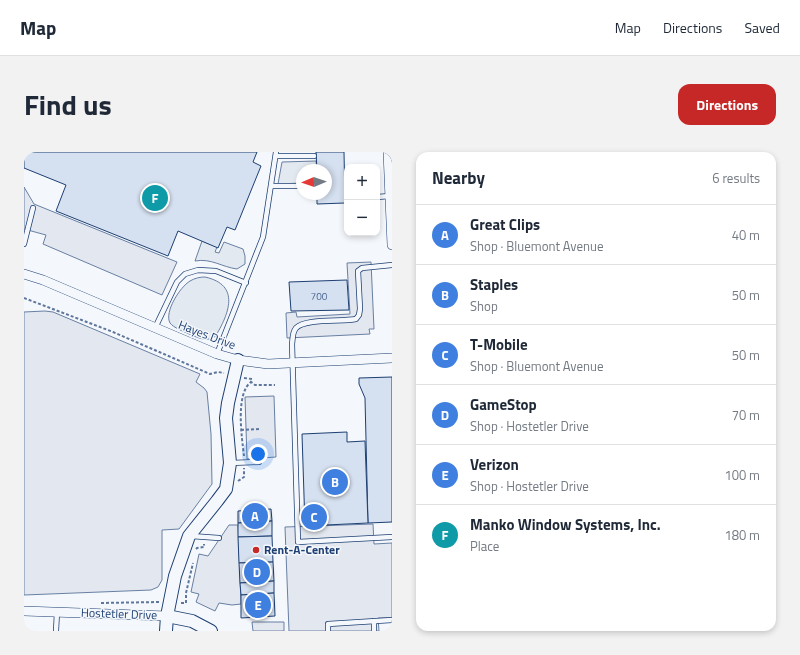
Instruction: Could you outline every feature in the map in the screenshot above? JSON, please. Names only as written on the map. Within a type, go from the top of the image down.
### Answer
[{"type":"street","points":[[388,152],[392,245]]},
{"type":"street","name":"Hayes Drive","points":[[24,274],[43,280],[217,354],[238,360],[268,364],[392,358]]},
{"type":"street","points":[[166,631],[166,616],[175,576],[189,536],[217,502],[226,488],[230,463],[226,418],[238,360]]},
{"type":"street","name":"Hostetler Drive","points":[[24,611],[166,616],[192,621],[211,631]]},
{"type":"street","points":[[158,631],[166,616]]},
{"type":"lane","points":[[217,354],[264,237],[276,154],[314,156]]},
{"type":"lane","points":[[272,186],[296,186]]},
{"type":"lane","points":[[380,197],[390,196]]},
{"type":"lane","points":[[24,244],[33,208]]},
{"type":"lane","points":[[392,265],[362,268],[358,270],[360,309],[356,320],[305,323],[297,327],[293,333],[298,542],[392,537]]},
{"type":"lane","points":[[155,328],[176,282],[185,274],[198,270],[216,271],[246,283]]},
{"type":"lane","points":[[230,463],[259,462]]},
{"type":"lane","points":[[189,536],[219,538]]},
{"type":"lane","points":[[56,612],[56,631]]},
{"type":"lane","points":[[328,631],[328,624],[392,620]]},
{"type":"lane","points":[[374,621],[374,631]]},
{"type":"path","points":[[24,298],[113,332],[210,374],[218,372],[252,379],[250,382],[255,385],[275,385]]},
{"type":"path","points":[[227,431],[260,429]]},
{"type":"shaded area","points":[[316,161],[316,164],[296,164],[296,183],[278,184],[282,162]]},
{"type":"shaded area","points":[[24,187],[34,204],[177,262],[162,295],[43,244],[46,235],[24,229]]},
{"type":"shaded area","points":[[202,241],[217,247],[215,252],[219,253],[224,242],[243,249],[245,264],[237,269],[201,260],[195,261]]},
{"type":"shaded area","points":[[371,262],[374,329],[369,329],[370,334],[287,338],[286,313],[296,312],[297,317],[350,314],[347,263]]},
{"type":"shaded area","points":[[205,277],[216,281],[224,287],[228,293],[229,301],[220,328],[215,337],[213,336],[210,339],[202,339],[176,328],[170,323],[169,318],[169,313],[174,300],[186,284],[192,280]]},
{"type":"shaded area","points":[[24,312],[53,312],[200,374],[196,382],[207,392],[211,434],[212,484],[179,529],[162,530],[162,580],[158,587],[151,590],[24,595]]},
{"type":"shaded area","points":[[274,396],[276,457],[247,459],[245,397]]},
{"type":"shaded area","points":[[373,524],[374,544],[392,543],[392,618],[378,618],[379,631],[289,631],[285,527]]},
{"type":"shaded area","points":[[229,525],[238,525],[241,604],[232,605],[219,603],[215,611],[196,602],[199,594],[191,592],[199,554],[208,556]]},
{"type":"shaded area","points":[[252,622],[284,622],[284,631],[253,631]]},
{"type":"building","points":[[24,152],[257,152],[253,162],[261,166],[235,230],[227,227],[218,248],[178,231],[168,256],[56,211],[66,185],[24,168]]},
{"type":"building","points":[[316,152],[344,152],[344,203],[317,204],[317,200],[332,200],[332,164],[317,164]]},
{"type":"building","points":[[347,280],[349,310],[291,311],[289,282]]},
{"type":"building","points":[[392,377],[392,522],[368,523],[365,398],[359,384],[359,378]]},
{"type":"building","points":[[347,432],[347,442],[365,441],[368,523],[305,526],[302,434]]},
{"type":"building","points":[[271,509],[272,521],[238,523],[238,511]]},
{"type":"building","points":[[272,521],[272,536],[238,537],[238,523]]},
{"type":"building","name":"Rent-A-Center","points":[[272,536],[273,562],[239,563],[238,537]]},
{"type":"building","points":[[273,562],[274,581],[240,583],[239,563]]},
{"type":"building","points":[[274,581],[274,593],[241,595],[240,583]]},
{"type":"building","points":[[274,593],[275,616],[241,618],[241,595]]},
{"type":"place","name":"Manko Window Systems, Inc.","points":[[155,198]]},
{"type":"place","name":"Staples","points":[[335,482]]},
{"type":"place","name":"Great Clips","points":[[255,516]]},
{"type":"place","name":"T-Mobile","points":[[314,517]]},
{"type":"place","name":"Rent-A-Center","points":[[256,550]]},
{"type":"place","name":"GameStop","points":[[257,572]]},
{"type":"place","name":"Verizon","points":[[258,605]]}]
